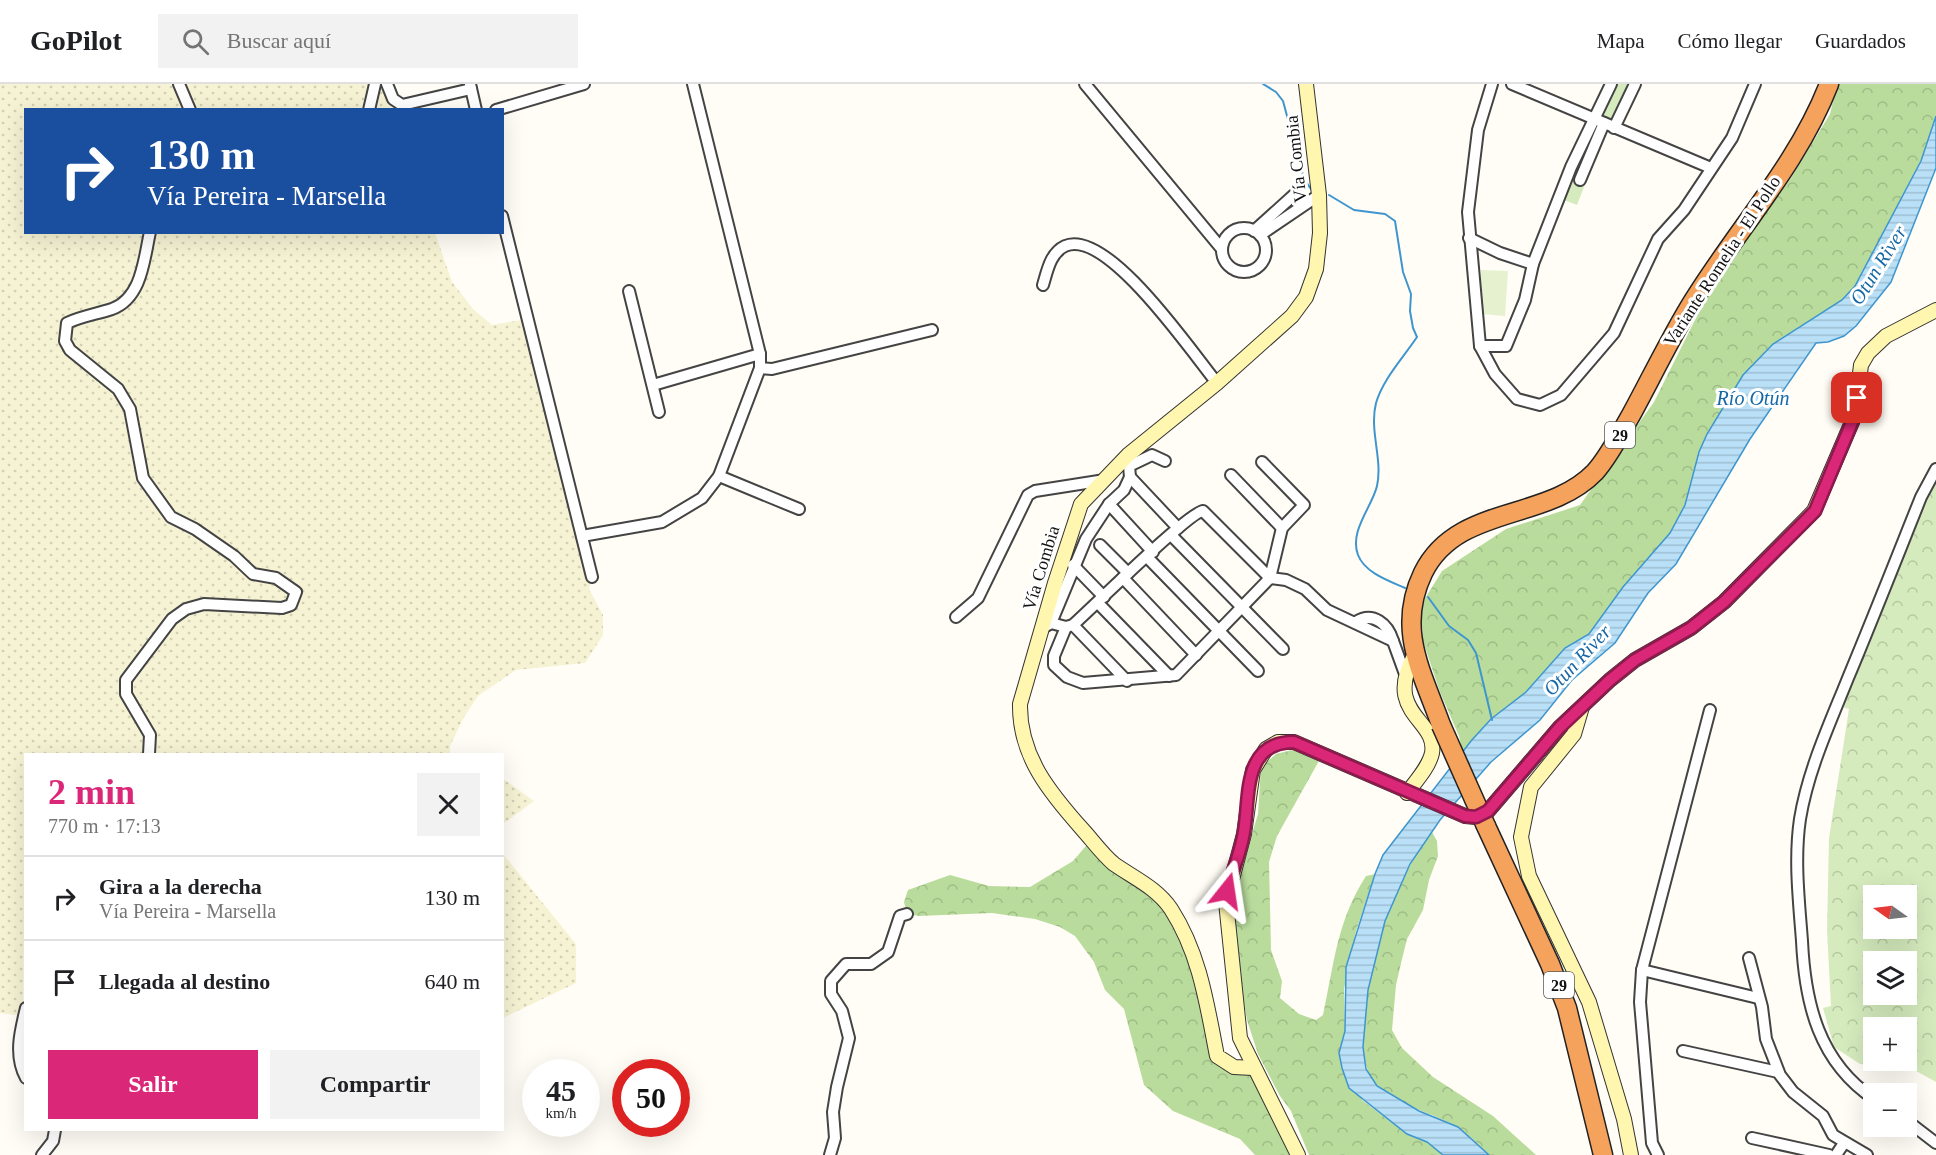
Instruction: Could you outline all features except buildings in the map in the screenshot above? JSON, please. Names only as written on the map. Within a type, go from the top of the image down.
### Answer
[{"type":"highway","name":"Variante Romelia - El Pollo","points":[[1603,1155],[1582,1064],[1563,998],[1441,725],[1414,654],[1411,629],[1413,600],[1424,571],[1435,554],[1465,529],[1557,497],[1584,482],[1595,472],[1617,440],[1704,284],[1808,128],[1829,84]]},
{"type":"main road","name":"Vía Combia","points":[[1253,1068],[1234,1067],[1217,1056],[1204,983],[1186,938],[1171,909],[1148,886],[1112,862],[1049,792],[1032,763],[1020,720],[1020,704],[1046,626],[1077,511],[1105,480],[1129,466],[1216,383],[1292,316],[1306,297],[1316,269],[1319,195],[1306,84]]},
{"type":"main road","points":[[1298,1155],[1240,1038],[1226,902],[1244,834],[1249,784],[1258,759],[1278,742],[1294,742],[1454,812],[1476,817],[1488,811],[1560,727],[1635,660],[1691,628],[1724,602],[1815,511],[1855,415],[1862,365],[1868,352],[1886,336],[1936,310]]},
{"type":"main road","points":[[1407,793],[1428,762],[1432,744],[1429,734],[1408,706],[1404,688],[1405,674],[1414,654]]},
{"type":"main road","points":[[1582,707],[1574,734],[1531,787],[1521,837],[1529,876],[1589,1002],[1624,1119],[1631,1155]]},
{"type":"street","points":[[179,84],[189,108]]},
{"type":"street","points":[[369,108],[375,84]]},
{"type":"street","points":[[387,84],[393,99],[402,105],[470,86],[476,108]]},
{"type":"street","points":[[503,108],[584,84]]},
{"type":"street","points":[[582,536],[662,522],[702,498],[719,476],[760,368],[760,354],[693,84]]},
{"type":"street","points":[[1085,84],[1221,248],[1224,262],[1230,268],[1244,273],[1251,272],[1262,263],[1266,248],[1257,233],[1241,228],[1234,230],[1224,240],[1221,248]]},
{"type":"street","points":[[1492,84],[1473,160],[1468,212],[1480,346],[1495,374],[1517,399],[1540,405],[1561,395],[1614,333],[1658,239],[1684,210],[1732,138],[1755,84]]},
{"type":"street","points":[[1512,84],[1711,168]]},
{"type":"street","points":[[1580,180],[1604,123],[1611,84]]},
{"type":"street","points":[[1480,346],[1506,346],[1525,300],[1533,264],[1571,167],[1635,84]]},
{"type":"street","points":[[1257,233],[1295,194]]},
{"type":"street","points":[[1257,233],[1319,195]]},
{"type":"street","points":[[504,224],[592,577]]},
{"type":"street","points":[[149,753],[150,735],[126,694],[126,680],[172,619],[186,609],[204,604],[282,608],[291,604],[296,592],[276,578],[253,574],[234,556],[195,529],[171,517],[143,478],[130,409],[118,389],[70,350],[65,341],[67,323],[114,308],[126,301],[138,283],[150,234]]},
{"type":"street","points":[[1469,238],[1500,253],[1533,264]]},
{"type":"street","points":[[1043,285],[1055,254],[1066,246],[1075,245],[1095,249],[1134,280],[1216,383]]},
{"type":"street","points":[[629,291],[659,412]]},
{"type":"street","points":[[760,368],[772,369],[932,330]]},
{"type":"street","points":[[653,385],[760,354]]},
{"type":"street","points":[[1129,466],[1152,455],[1165,461]]},
{"type":"street","points":[[1262,462],[1304,505],[1282,528],[1270,578],[1176,675],[1083,683],[1067,677],[1054,665],[1054,656],[1070,626],[1197,511],[1207,512],[1270,578],[1286,580],[1305,590],[1327,610],[1393,641],[1405,674]]},
{"type":"street","points":[[1127,681],[1070,626],[1046,626],[1086,539],[1109,504],[1124,490],[1129,466]]},
{"type":"street","points":[[1129,466],[1174,531],[1283,649]]},
{"type":"street","points":[[1863,1091],[1834,1062],[1811,1014],[1802,954],[1799,830],[1805,797],[1822,743],[1921,497],[1936,469]]},
{"type":"street","points":[[1231,475],[1282,528]]},
{"type":"street","points":[[719,476],[799,508]]},
{"type":"street","points":[[956,617],[970,608],[978,598],[1028,495],[1035,491],[1105,480]]},
{"type":"street","points":[[1109,504],[1150,554],[1258,671]]},
{"type":"street","points":[[1100,545],[1196,655]]},
{"type":"street","points":[[1074,565],[1101,600],[1169,676]]},
{"type":"street","points":[[1658,1155],[1652,1143],[1640,1002],[1642,970],[1710,710]]},
{"type":"street","points":[[830,1155],[835,1138],[833,1112],[837,1087],[849,1038],[842,1011],[831,994],[831,981],[846,964],[871,964],[888,952],[896,923],[900,916],[907,914]]},
{"type":"street","points":[[1749,958],[1762,1007],[1768,1048],[1778,1072],[1794,1092],[1823,1116],[1833,1136],[1867,1155]]},
{"type":"street","points":[[1642,970],[1758,998]]},
{"type":"street","points":[[24,1019],[18,1052],[19,1063],[24,1074]]},
{"type":"street","points":[[1683,1051],[1778,1072]]},
{"type":"street","points":[[1917,1128],[1936,1143]]},
{"type":"street","points":[[42,1155],[53,1141],[55,1131]]},
{"type":"street","points":[[1752,1138],[1828,1155]]},
{"type":"street","points":[[1836,1155],[1844,1143]]},
{"type":"shaded area","points":[[0,84],[390,84],[402,108],[24,108],[24,234],[435,234],[452,282],[473,309],[492,325],[528,319],[592,577],[589,589],[603,615],[603,635],[585,663],[516,670],[478,696],[464,717],[450,746],[450,753],[24,753],[23,1016],[0,1013]]},
{"type":"shaded area","points":[[504,780],[534,801],[504,823]]},
{"type":"shaded area","points":[[504,855],[576,944],[576,983],[504,1018]]},
{"type":"green space","points":[[1611,84],[1635,84],[1614,128],[1608,125],[1577,205],[1559,198]]},
{"type":"green space","points":[[1837,84],[1936,84],[1936,131],[1913,176],[1895,226],[1842,311],[1800,326],[1680,533],[1618,614],[1467,770],[1459,736],[1440,692],[1423,641],[1421,605],[1442,571],[1506,529],[1580,505],[1654,402],[1710,290],[1791,178],[1830,114]]},
{"type":"green space","points":[[1481,270],[1508,271],[1505,316],[1481,314]]},
{"type":"green space","points":[[1936,469],[1936,1082],[1916,1071],[1917,1017],[1863,1017],[1863,1064],[1860,1064],[1834,1047],[1823,1008],[1831,1006],[1827,930],[1829,838],[1849,709],[1837,705]]},
{"type":"green space","points":[[1300,748],[1320,759],[1277,836],[1269,862],[1271,950],[1282,981],[1280,998],[1299,1014],[1316,1020],[1323,1015],[1343,926],[1356,893],[1366,876],[1375,874],[1356,931],[1344,989],[1345,1031],[1339,1053],[1362,1100],[1407,1134],[1427,1142],[1443,1155],[1309,1155],[1291,1111],[1280,1096],[1258,1054],[1247,1020],[1239,973],[1233,896],[1258,814],[1261,767],[1276,754]]},
{"type":"green space","points":[[1432,832],[1437,841],[1438,856],[1429,880],[1423,910],[1407,939],[1396,985],[1392,1030],[1402,1048],[1433,1077],[1493,1116],[1536,1155],[1489,1155],[1458,1128],[1386,1093],[1377,1085],[1368,1071],[1363,1052],[1362,1030],[1364,1006],[1374,958],[1389,909],[1399,886]]},
{"type":"green space","points":[[1092,839],[1148,886],[1186,938],[1217,1056],[1253,1068],[1298,1155],[1255,1155],[1240,1139],[1173,1111],[1144,1085],[1124,1009],[1105,990],[1094,962],[1075,936],[1060,927],[1035,919],[992,913],[919,916],[907,914],[904,902],[908,890],[950,875],[989,886],[1030,887],[1073,861]]},
{"type":"water","name":"Río Otún","points":[[1936,116],[1936,168],[1891,282],[1856,326],[1844,336],[1828,342],[1816,343],[1750,439],[1676,564],[1648,593],[1615,643],[1572,680],[1540,720],[1491,762],[1440,820],[1410,864],[1385,921],[1368,990],[1363,1047],[1366,1069],[1377,1086],[1419,1111],[1458,1127],[1489,1155],[1443,1155],[1427,1142],[1407,1134],[1349,1088],[1339,1053],[1345,1031],[1346,967],[1383,855],[1471,741],[1491,719],[1526,692],[1565,648],[1589,634],[1623,587],[1670,533],[1685,505],[1699,452],[1707,434],[1743,375],[1773,344],[1842,300],[1855,286],[1921,161]]},
{"type":"waterway","points":[[1263,84],[1276,92],[1283,101],[1304,179],[1313,192]]},
{"type":"waterway","points":[[1329,195],[1354,210],[1385,214],[1395,221],[1403,272],[1411,294],[1410,311],[1417,337],[1388,377],[1376,403],[1374,424],[1378,466],[1377,486],[1356,537],[1358,555],[1366,567],[1378,576],[1405,588]]},
{"type":"waterway","points":[[1428,597],[1449,626],[1468,640],[1476,653],[1492,720]]},
{"type":"route","points":[[1227,891],[1244,834],[1249,784],[1253,770],[1266,749],[1278,742],[1294,742],[1400,790],[1465,816],[1476,817],[1488,811],[1560,727],[1610,680],[1635,660],[1667,644],[1691,628],[1724,602],[1815,511],[1855,415],[1857,398]]},
{"type":"water label","name":"Otun River","points":[[1878,265]]},
{"type":"water label","name":"Otun River","points":[[1577,660]]}]
